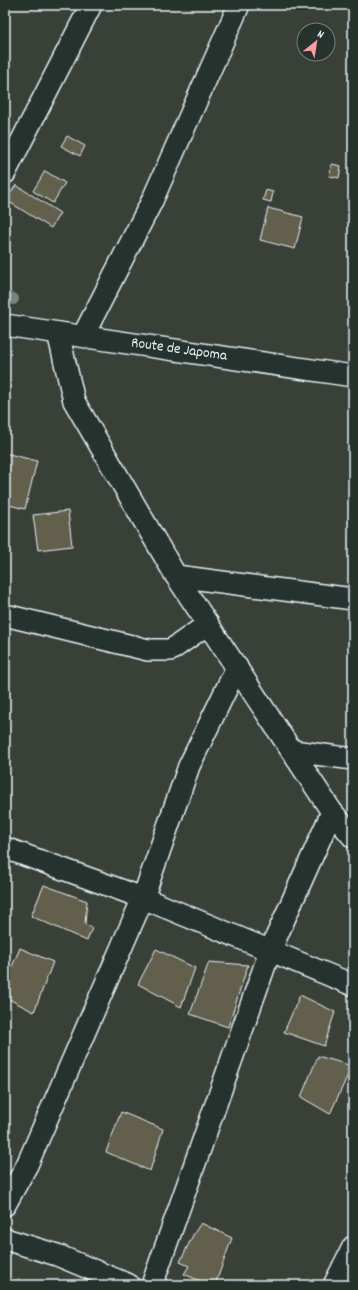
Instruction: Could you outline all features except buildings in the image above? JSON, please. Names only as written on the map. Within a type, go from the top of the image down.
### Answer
[{"type":"street","points":[[5,173],[91,5]]},
{"type":"street","points":[[83,336],[152,201],[239,5]]},
{"type":"street","name":"Route de Japoma","points":[[5,325],[353,376]]},
{"type":"street","points":[[58,333],[74,402],[176,576],[332,812],[353,837]]},
{"type":"street","points":[[176,576],[353,598]]},
{"type":"street","points":[[5,615],[148,650],[171,650],[208,624]]},
{"type":"street","points":[[5,1205],[27,1165],[143,898],[189,766],[237,668]]},
{"type":"street","points":[[293,751],[353,759]]},
{"type":"street","points":[[152,1285],[270,950],[332,812]]},
{"type":"street","points":[[5,848],[143,898],[353,985]]},
{"type":"street","points":[[5,1239],[57,1255],[129,1285]]},
{"type":"street","points":[[334,1285],[353,1247]]}]
